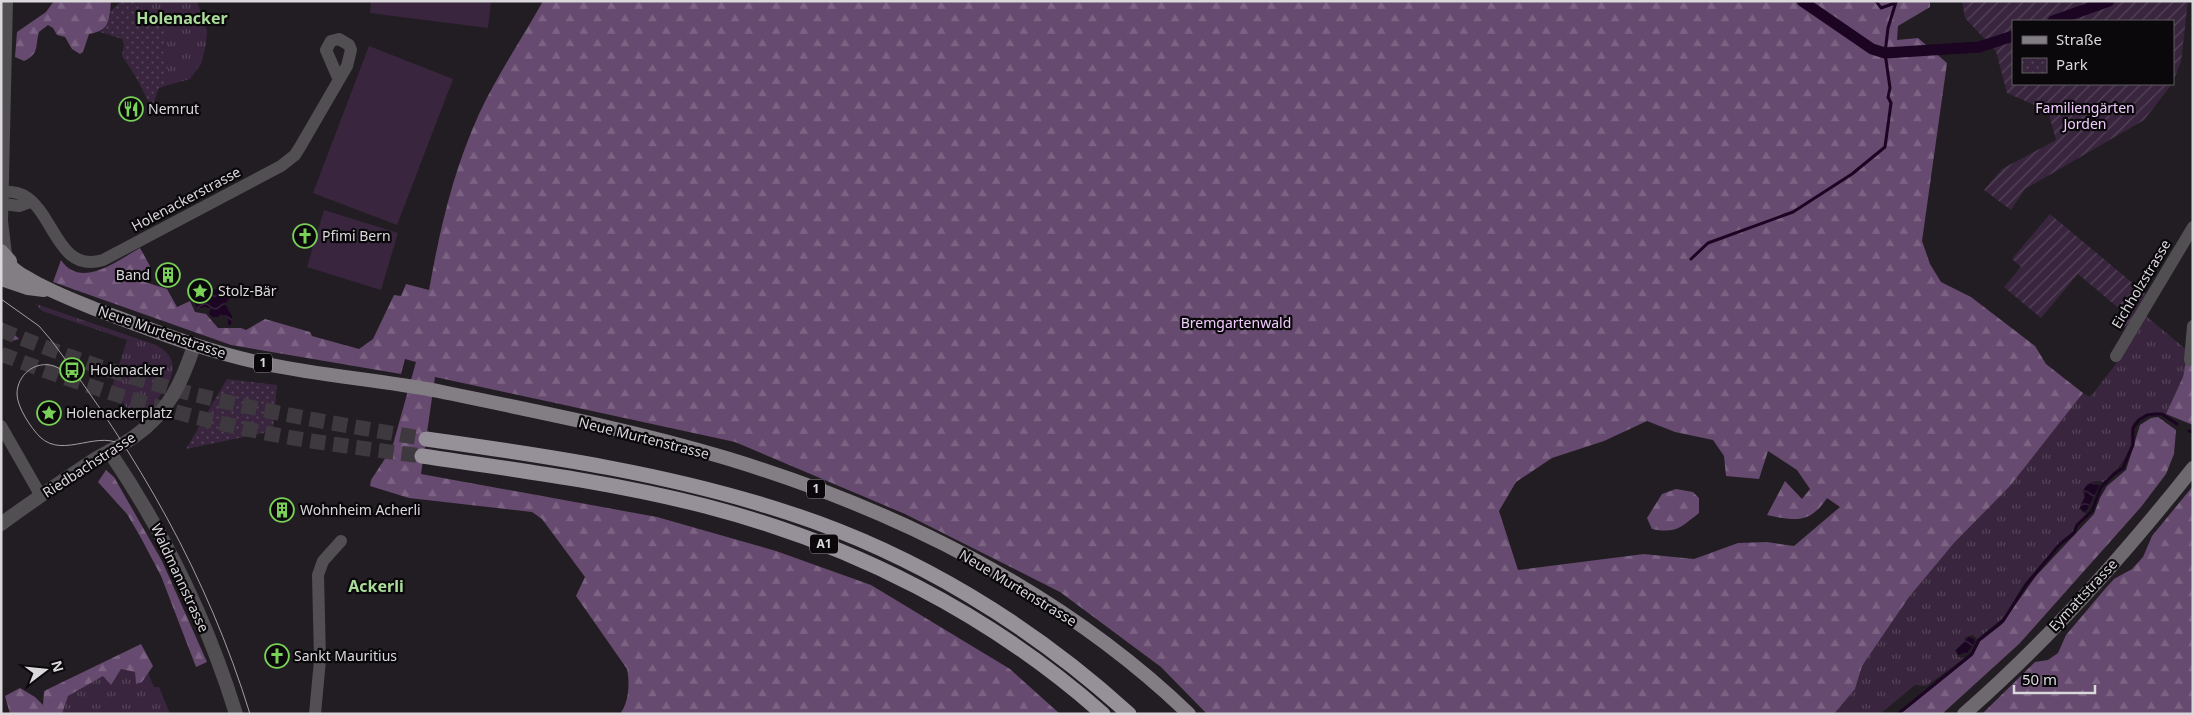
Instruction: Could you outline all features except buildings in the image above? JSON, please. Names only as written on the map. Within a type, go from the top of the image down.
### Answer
[{"type":"highway","name":"A1","points":[[426,439],[547,457],[652,476],[736,496],[832,528],[898,557],[974,598],[1046,646],[1129,714]]},
{"type":"highway","name":"A1","points":[[422,456],[544,474],[648,493],[731,513],[812,539],[889,572],[964,613],[1035,659],[1103,714]]},
{"type":"main road","points":[[1,279],[7,273],[6,257]]},
{"type":"main road","name":"Neue Murtenstrasse","points":[[6,257],[14,271],[47,290],[194,346],[267,364],[408,385],[557,417],[707,453],[807,486],[860,506],[919,532],[1024,588],[1065,614],[1112,648],[1151,679],[1189,714]]},
{"type":"main road","name":"Neue Murtenstrasse","points":[[1,279],[28,288],[47,290]]},
{"type":"main road","name":"Eymattstrasse","points":[[1964,714],[2026,655],[2095,582],[2193,468]]},
{"type":"street","points":[[6,257],[2,222],[4,204],[7,1]]},
{"type":"street","name":"Holenackerstrasse","points":[[4,191],[24,195],[38,209],[70,256],[84,262],[102,260],[288,161],[300,147],[339,80]]},
{"type":"street","points":[[4,204],[19,206],[30,202]]},
{"type":"street","name":"Eichholzstrasse","points":[[2116,356],[2193,227]]},
{"type":"street","points":[[2190,360],[2193,326]]},
{"type":"street","name":"Riedbachstrasse","points":[[1,524],[109,451],[134,437],[161,412],[182,381],[194,346]]},
{"type":"street","points":[[1,426],[42,496]]},
{"type":"street","name":"Waldmannstrasse","points":[[109,451],[142,500],[176,563],[207,636],[236,714]]},
{"type":"street","points":[[315,714],[320,660],[318,575],[323,561],[341,541]]},
{"type":"green space","points":[[54,1],[111,1],[108,24],[101,30],[89,34],[83,52],[80,54],[72,49],[65,37],[57,35],[53,28],[48,25],[39,32],[33,55],[24,61],[15,57],[17,32],[46,12]]},
{"type":"green space","points":[[121,1],[134,1],[160,21],[165,28],[166,44],[163,51],[168,68],[165,86],[159,88],[152,108],[133,72],[122,56],[124,44],[122,39],[100,32],[107,24],[110,12]]},
{"type":"green space","points":[[134,1],[197,1],[207,31],[206,45],[201,64],[190,79],[165,86],[168,68],[163,51],[166,43],[154,17]]},
{"type":"green space","points":[[371,1],[491,1],[488,28],[370,13]]},
{"type":"green space","name":"Bremgartenwald","points":[[543,1],[1930,1],[1930,7],[1898,26],[1897,40],[1918,38],[1947,63],[1922,241],[1930,264],[1941,282],[1971,297],[2035,346],[2046,364],[2083,393],[2010,486],[1954,543],[1909,597],[1862,666],[1855,689],[1834,714],[1207,714],[1161,667],[1060,592],[905,514],[735,442],[435,377],[421,474],[657,517],[776,551],[871,585],[1010,669],[1060,714],[620,714],[628,692],[627,669],[576,596],[585,577],[542,519],[532,512],[409,498],[370,486],[371,480],[392,448],[416,362],[405,359],[401,374],[231,345],[53,282],[61,260],[69,269],[89,273],[111,265],[140,248],[150,266],[145,282],[167,289],[177,307],[190,301],[195,312],[206,314],[218,328],[241,328],[246,330],[265,319],[310,332],[312,336],[359,349],[373,339],[394,295],[401,296],[406,284],[429,290],[448,200],[470,135],[494,85]],"holes":[[[1647,421],[1675,432],[1713,440],[1724,456],[1726,476],[1759,479],[1768,451],[1797,470],[1810,489],[1802,499],[1785,481],[1767,515],[1786,519],[1801,518],[1814,512],[1827,498],[1840,507],[1794,546],[1767,542],[1738,543],[1694,559],[1644,554],[1518,570],[1499,511],[1516,482],[1552,458],[1604,441]]]},
{"type":"green space","name":"Familiengärten Jorden","points":[[1962,1],[2188,1],[2181,62],[2174,79],[2174,20],[2012,20],[2012,85],[2171,85],[2144,120],[2025,189],[2011,210],[1984,190],[2002,169],[2056,140],[2048,111],[2007,93],[1996,51],[1965,18]]},
{"type":"green space","points":[[369,46],[453,79],[397,225],[313,193]]},
{"type":"green space","points":[[324,210],[398,233],[381,290],[307,267]]},
{"type":"green space","points":[[2050,214],[2148,296],[2127,331],[2122,322],[2122,311],[2078,274],[2041,318],[2004,287],[2021,267],[2012,259]]},
{"type":"green space","points":[[36,304],[156,345],[167,353],[172,363],[172,373],[168,384],[153,404],[136,421],[112,387],[127,340],[42,311]]},
{"type":"green space","points":[[2146,316],[2188,351],[2183,377],[2166,414],[2144,415],[2136,421],[2131,431],[2130,447],[2119,466],[2104,482],[2092,482],[2083,491],[2084,497],[2079,509],[2086,514],[2024,584],[2004,617],[1977,639],[1973,635],[1965,637],[1964,643],[1955,650],[1958,657],[1965,658],[1926,686],[1915,685],[1880,714],[1834,714],[1855,689],[1862,666],[1909,597],[1954,543],[2010,486],[2083,393],[2090,397],[2119,360]]},
{"type":"green space","points":[[1,321],[19,339],[11,341],[1,336]]},
{"type":"green space","points":[[2188,351],[2193,351],[2193,425],[2166,414],[2183,377]]},
{"type":"green space","points":[[227,379],[277,385],[273,431],[186,449]]},
{"type":"green space","points":[[2158,417],[2176,430],[2174,454],[2166,474],[2141,507],[2019,644],[1942,714],[1900,714],[1972,656],[1979,642],[2001,625],[2036,576],[2094,514],[2107,486],[2126,470],[2140,425],[2151,418]]},
{"type":"green space","points":[[106,470],[114,477],[162,561],[207,662],[196,667],[161,576],[141,538],[127,514],[98,482]]},
{"type":"green space","points":[[2193,486],[2193,714],[1982,714],[2035,662],[2048,660],[2058,653],[2066,635],[2105,589],[2114,579],[2132,569],[2143,557],[2152,536]]},
{"type":"green space","points":[[1676,489],[1693,492],[1699,498],[1699,513],[1673,530],[1652,529],[1647,518],[1662,494]]},
{"type":"green space","points":[[141,644],[153,666],[142,682],[136,684],[135,672],[121,669],[111,685],[103,676],[68,696],[62,714],[10,714],[5,696],[20,688],[35,697],[43,705],[44,691]]},
{"type":"green space","points":[[121,669],[135,672],[136,683],[142,682],[148,673],[154,687],[159,687],[170,714],[62,714],[68,696],[103,675],[111,685]]},
{"type":"water","points":[[208,285],[213,289],[229,292],[229,299],[225,304],[232,316],[231,325],[228,325],[228,317],[221,314],[218,317],[212,317],[209,313],[211,308],[197,309],[194,301],[204,295],[204,288]]},
{"type":"water","points":[[2095,482],[2099,486],[2087,510],[2084,512],[2080,508],[2085,497],[2084,489],[2087,485]]},
{"type":"water","points":[[1969,637],[1974,639],[1975,642],[1967,653],[1958,655],[1956,650]]},
{"type":"waterway","points":[[1802,1],[1872,49],[1885,53],[1979,47],[2012,36]]},
{"type":"waterway","points":[[1876,1],[1881,8],[1895,3]]},
{"type":"waterway","points":[[2056,20],[2109,1]]},
{"type":"waterway","points":[[1691,259],[1708,243],[1793,212],[1852,174],[1885,147],[1891,103],[1888,97],[1890,88],[1885,53],[1888,28],[1896,2]]},
{"type":"waterway","points":[[1898,714],[1972,654],[1979,640],[2003,621],[2026,585],[2060,544],[2074,533],[2077,525],[2092,511],[2101,487],[2123,468],[2133,445],[2133,428],[2139,420],[2147,415],[2162,414],[2177,424]]},
{"type":"waterway","points":[[2189,431],[2193,432]]},
{"type":"tunnel","points":[[1,330],[87,363],[176,390],[283,414],[426,439]]},
{"type":"tunnel","points":[[1,354],[75,381],[151,405],[227,425],[305,440],[422,456]]},
{"type":"tram line","points":[[1,299],[39,326],[51,340],[83,384],[141,472],[167,518],[213,613],[233,662],[250,714]]},
{"type":"tram line","points":[[69,377],[56,367],[40,365],[28,371],[20,381],[17,394],[19,405],[36,433],[50,443],[60,445],[105,440],[125,447]]},
{"type":"place","name":"Nemrut","points":[[131,109]]},
{"type":"place","name":"Pfimi Bern","points":[[305,236]]},
{"type":"place","name":"Band","points":[[168,275]]},
{"type":"place","name":"Stolz-Bär","points":[[200,291]]},
{"type":"place","name":"Holenacker","points":[[72,370]]},
{"type":"place","name":"Holenackerplatz","points":[[49,413]]},
{"type":"place","name":"Wohnheim Acherli","points":[[282,510]]},
{"type":"place","name":"Sankt Mauritius","points":[[277,656]]},
{"type":"district","name":"Holenacker","points":[[182,18]]},
{"type":"district","name":"Ackerli","points":[[376,586]]}]
